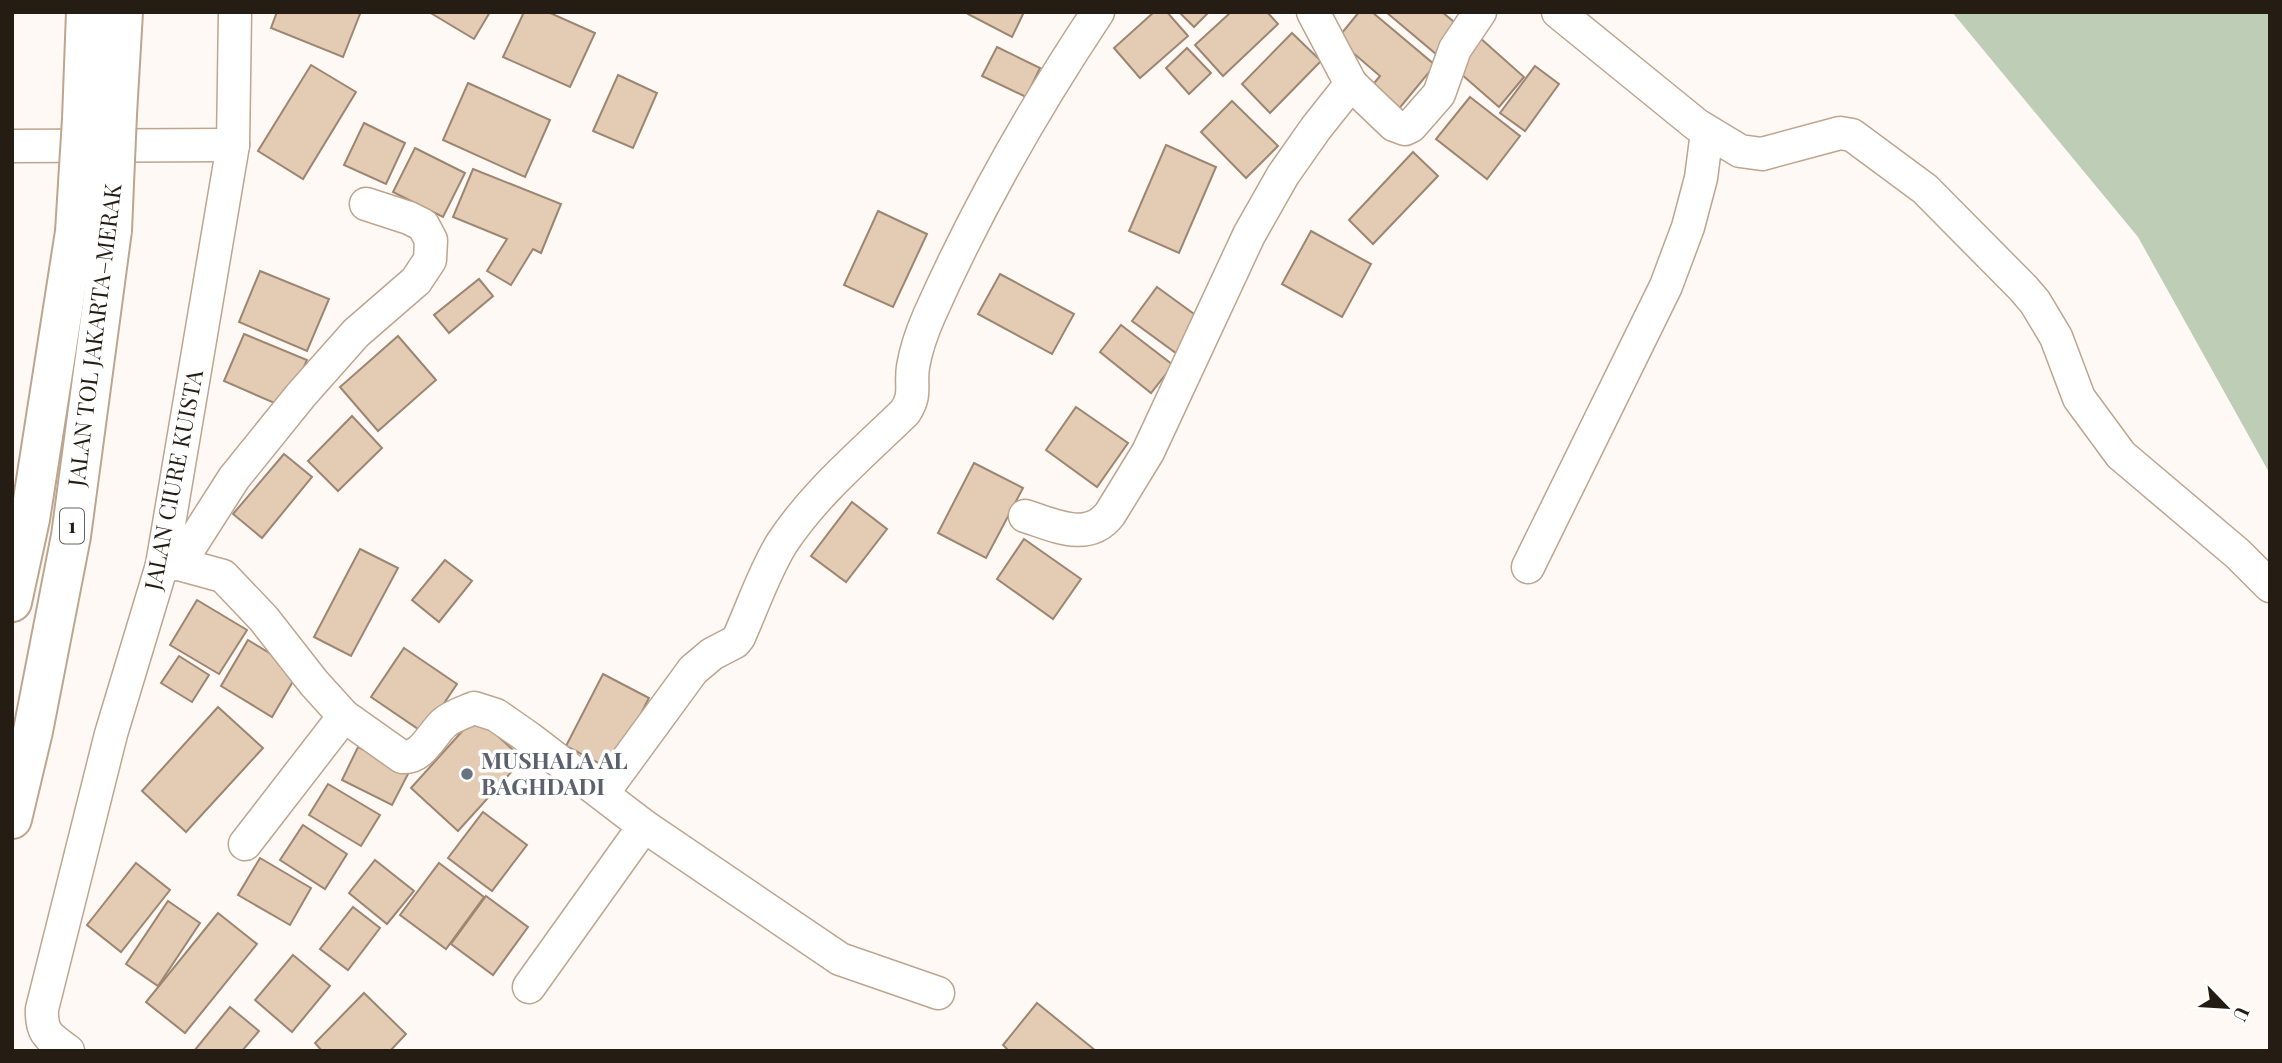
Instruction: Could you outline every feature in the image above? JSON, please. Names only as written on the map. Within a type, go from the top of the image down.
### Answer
[{"type":"highway","name":"JALAN TOL JAKARTA–MERAK","points":[[12,819],[33,731],[71,536],[94,231],[99,116],[86,12]]},
{"type":"highway","name":"JALAN TOL JAKARTA–MERAK","points":[[99,116],[123,12]]},
{"type":"highway","name":"JALAN TOL JAKARTA–MERAK","points":[[12,602],[94,231]]},
{"type":"street","name":"JALAN CIURE KUISTA","points":[[68,1051],[45,1033],[41,1022],[42,1009],[111,734],[170,564],[233,145],[235,12]]},
{"type":"street","points":[[603,793],[694,670],[712,654],[739,637],[780,546],[820,494],[905,412],[912,399],[912,370],[924,328],[963,241],[1065,62],[1098,12]]},
{"type":"street","points":[[1313,12],[1351,84],[1394,125],[1405,129],[1411,126],[1438,94],[1455,49],[1480,12]]},
{"type":"street","points":[[1558,12],[1707,132],[1740,151],[1762,154],[1828,135],[1852,135],[1925,189],[2035,303],[2056,337],[2079,398],[2121,455],[2238,554],[2270,586]]},
{"type":"street","points":[[1025,516],[1082,531],[1104,523],[1148,452],[1249,235],[1283,175],[1351,84]]},
{"type":"street","points":[[1528,567],[1666,286],[1688,228],[1698,190],[1707,132]]},
{"type":"street","points":[[12,146],[233,145]]},
{"type":"street","points":[[366,204],[423,225],[431,240],[430,260],[416,281],[356,333],[301,395],[234,478],[170,564],[223,576],[264,619],[314,683],[344,716],[402,757],[417,755],[445,721],[474,708],[495,715],[556,757],[644,826],[840,959],[938,993]]},
{"type":"street","points":[[245,844],[344,716]]},
{"type":"street","points":[[529,987],[644,826]]},
{"type":"green space","points":[[1952,12],[2270,12],[2270,474],[2138,237]]},
{"type":"building","points":[[277,12],[360,14],[343,57],[271,28]]},
{"type":"building","points":[[429,12],[490,12],[474,39]]},
{"type":"building","points":[[524,12],[548,12],[595,33],[570,87],[503,57]]},
{"type":"building","points":[[1024,12],[1012,37],[968,14]]},
{"type":"building","points":[[1154,12],[1167,12],[1188,36],[1140,78],[1114,48]]},
{"type":"building","points":[[1179,12],[1209,12],[1194,27]]},
{"type":"building","points":[[1231,12],[1267,12],[1278,24],[1223,76],[1195,45]]},
{"type":"building","points":[[1359,12],[1372,12],[1435,65],[1393,116],[1366,93],[1380,76],[1337,39]]},
{"type":"building","points":[[1386,12],[1442,12],[1459,26],[1436,54]]},
{"type":"building","points":[[1292,33],[1321,61],[1270,113],[1242,84]]},
{"type":"building","points":[[1479,37],[1524,77],[1499,107],[1453,67]]},
{"type":"building","points":[[997,47],[1040,68],[1026,97],[982,76]]},
{"type":"building","points":[[1187,48],[1211,73],[1189,94],[1166,68]]},
{"type":"building","points":[[311,65],[356,92],[303,179],[258,151]]},
{"type":"building","points":[[1535,66],[1559,84],[1525,131],[1500,113]]},
{"type":"building","points":[[618,75],[657,93],[633,148],[593,131]]},
{"type":"building","points":[[468,83],[550,120],[525,177],[443,140]]},
{"type":"building","points":[[1470,97],[1520,136],[1487,179],[1436,139]]},
{"type":"building","points":[[1232,101],[1278,146],[1246,178],[1201,132]]},
{"type":"building","points":[[364,123],[405,143],[386,184],[344,165]]},
{"type":"building","points":[[1166,145],[1216,167],[1179,253],[1129,231]]},
{"type":"building","points":[[415,148],[465,173],[443,217],[393,192]]},
{"type":"building","points":[[1413,152],[1438,176],[1373,244],[1349,220]]},
{"type":"building","points":[[473,169],[561,204],[541,253],[533,249],[511,285],[487,271],[507,239],[453,217]]},
{"type":"building","points":[[878,211],[927,234],[893,307],[844,285]]},
{"type":"building","points":[[1311,231],[1371,264],[1342,317],[1282,284]]},
{"type":"building","points":[[260,271],[329,299],[307,351],[239,322]]},
{"type":"building","points":[[1000,274],[1074,314],[1052,354],[978,314]]},
{"type":"building","points":[[479,279],[493,296],[449,333],[434,315]]},
{"type":"building","points":[[1157,287],[1205,322],[1180,356],[1132,321]]},
{"type":"building","points":[[1121,325],[1173,365],[1151,393],[1100,352]]},
{"type":"building","points":[[244,334],[307,360],[286,408],[224,381]]},
{"type":"building","points":[[398,336],[436,380],[378,431],[340,387]]},
{"type":"building","points":[[1076,407],[1128,443],[1097,487],[1046,450]]},
{"type":"building","points":[[352,416],[382,448],[338,491],[308,461]]},
{"type":"building","points":[[284,454],[312,477],[262,538],[233,514]]},
{"type":"building","points":[[974,463],[1023,488],[986,558],[938,533]]},
{"type":"building","points":[[852,502],[887,529],[846,582],[811,556]]},
{"type":"building","points":[[1024,539],[1081,579],[1053,619],[997,579]]},
{"type":"building","points":[[360,549],[398,568],[351,656],[314,637]]},
{"type":"building","points":[[445,560],[472,581],[439,622],[412,600]]},
{"type":"building","points":[[197,600],[247,630],[219,674],[170,645]]},
{"type":"building","points":[[248,640],[299,671],[272,717],[221,686]]},
{"type":"building","points":[[404,648],[457,684],[424,733],[371,697]]},
{"type":"building","points":[[179,656],[209,675],[192,702],[161,683]]},
{"type":"building","points":[[603,674],[649,698],[612,770],[566,746]]},
{"type":"building","points":[[218,707],[263,748],[186,832],[142,791]]},
{"type":"building","name":"MUSHALA AL BAGHDADI","points":[[476,716],[523,759],[458,831],[411,788]]},
{"type":"building","points":[[358,747],[409,772],[392,805],[342,780]]},
{"type":"building","points":[[328,784],[380,815],[361,846],[309,815]]},
{"type":"building","points":[[483,812],[527,845],[492,891],[448,858]]},
{"type":"building","points":[[303,825],[347,854],[325,889],[280,860]]},
{"type":"building","points":[[260,858],[311,888],[290,925],[238,895]]},
{"type":"building","points":[[375,860],[414,891],[387,924],[349,893]]},
{"type":"building","points":[[136,863],[170,890],[121,952],[87,925]]},
{"type":"building","points":[[439,863],[484,897],[446,949],[400,915]]},
{"type":"building","points":[[486,896],[528,927],[493,975],[451,944]]},
{"type":"building","points":[[168,901],[200,923],[158,986],[126,964]]},
{"type":"building","points":[[353,907],[380,928],[348,970],[320,949]]},
{"type":"building","points":[[218,913],[257,944],[185,1033],[146,1002]]},
{"type":"building","points":[[293,955],[330,986],[292,1032],[255,1000]]},
{"type":"building","points":[[364,993],[406,1034],[390,1051],[322,1051],[315,1043]]},
{"type":"building","points":[[1037,1003],[1096,1051],[1009,1051],[1003,1045]]},
{"type":"building","points":[[230,1007],[259,1031],[242,1051],[194,1051]]},
{"type":"place","name":"MUSHALA AL BAGHDADI","points":[[467,774]]}]
